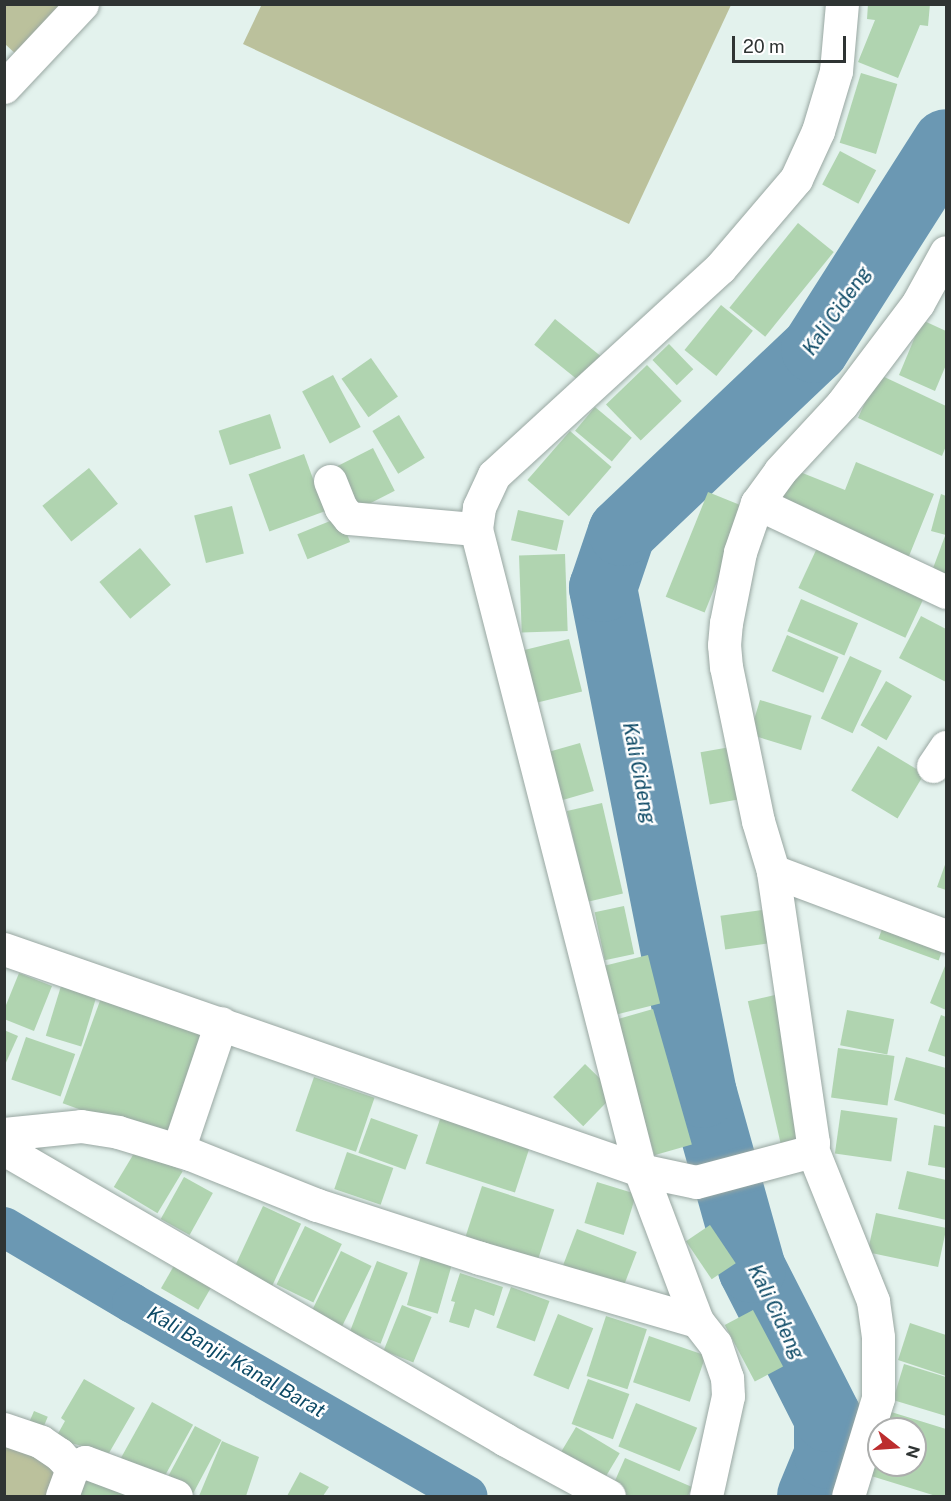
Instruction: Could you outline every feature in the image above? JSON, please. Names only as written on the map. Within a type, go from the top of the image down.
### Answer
[{"type":"street","points":[[4,87],[82,4]]},
{"type":"street","points":[[706,1497],[728,1396],[727,1378],[715,1344],[697,1321],[640,1170],[476,529],[479,507],[494,475],[720,268],[796,178],[818,131],[836,71],[842,4]]},
{"type":"street","points":[[848,1497],[878,1398],[878,1337],[873,1301],[797,1154],[773,871],[758,821],[724,645],[740,552],[757,503],[780,471],[842,404],[918,303],[946,252]]},
{"type":"street","points":[[330,481],[341,507],[350,518],[476,529]]},
{"type":"street","points":[[757,503],[946,592]]},
{"type":"street","points":[[773,871],[946,936]]},
{"type":"street","points":[[4,949],[640,1170],[696,1182],[797,1154]]},
{"type":"street","points":[[178,1150],[221,1023]]},
{"type":"street","points":[[4,1134],[81,1126],[118,1132],[178,1150],[328,1209],[480,1258],[697,1321]]},
{"type":"street","points":[[4,1149],[506,1440],[609,1497]]},
{"type":"street","points":[[4,1429],[41,1442],[59,1454],[67,1482]]},
{"type":"street","points":[[67,1482],[85,1462],[93,1463],[176,1497]]},
{"type":"green space","points":[[262,4],[731,5],[629,224],[243,44]]},
{"type":"green space","points":[[5,5],[64,5],[18,56],[5,44]]},
{"type":"green space","points":[[5,1436],[57,1469],[53,1496],[5,1496]]},
{"type":"building","points":[[868,4],[930,4],[928,26],[920,25],[898,78],[858,62],[875,20],[867,19]]},
{"type":"building","points":[[861,73],[897,84],[876,154],[840,143]]},
{"type":"building","points":[[840,151],[876,170],[858,204],[822,185]]},
{"type":"building","points":[[798,223],[834,252],[765,337],[729,308]]},
{"type":"building","points":[[721,305],[753,331],[716,376],[684,350]]},
{"type":"building","points":[[555,319],[604,359],[583,384],[534,345]]},
{"type":"building","points":[[922,320],[946,331],[946,365],[935,391],[899,375]]},
{"type":"building","points":[[669,344],[693,369],[677,385],[652,360]]},
{"type":"building","points":[[371,358],[398,397],[368,417],[342,379]]},
{"type":"building","points":[[647,365],[682,401],[641,441],[606,405]]},
{"type":"building","points":[[878,374],[946,406],[946,446],[942,456],[858,418]]},
{"type":"building","points":[[333,375],[361,427],[330,444],[302,391]]},
{"type":"building","points":[[595,407],[632,438],[612,462],[575,431]]},
{"type":"building","points":[[270,414],[281,448],[230,465],[219,431]]},
{"type":"building","points":[[399,415],[425,458],[398,474],[372,431]]},
{"type":"building","points":[[570,431],[612,467],[569,516],[527,480]]},
{"type":"building","points":[[373,448],[395,491],[356,510],[335,468]]},
{"type":"building","points":[[304,454],[325,511],[269,532],[249,474]]},
{"type":"building","points":[[856,462],[934,494],[907,561],[774,508],[790,468],[845,490]]},
{"type":"building","points":[[89,468],[118,504],[71,542],[42,506]]},
{"type":"building","points":[[708,492],[747,508],[705,613],[666,597]]},
{"type":"building","points":[[941,494],[946,496],[946,535],[931,531]]},
{"type":"building","points":[[232,506],[244,554],[206,563],[194,515]]},
{"type":"building","points":[[518,510],[564,521],[557,551],[511,540]]},
{"type":"building","points":[[340,517],[350,542],[307,559],[297,534]]},
{"type":"building","points":[[946,537],[946,585],[929,579]]},
{"type":"building","points":[[140,548],[171,585],[130,619],[99,582]]},
{"type":"building","points":[[817,548],[924,598],[905,638],[798,588]]},
{"type":"building","points":[[565,554],[568,631],[522,633],[519,556]]},
{"type":"building","points":[[801,599],[858,623],[844,655],[787,631]]},
{"type":"building","points":[[921,616],[946,629],[946,682],[899,658]]},
{"type":"building","points":[[787,635],[839,657],[823,693],[772,671]]},
{"type":"building","points":[[569,639],[582,691],[535,703],[521,651]]},
{"type":"building","points":[[850,656],[882,671],[853,733],[821,719]]},
{"type":"building","points":[[886,681],[912,696],[886,740],[860,725]]},
{"type":"building","points":[[760,700],[812,716],[801,750],[749,734]]},
{"type":"building","points":[[580,743],[594,791],[561,800],[547,752]]},
{"type":"building","points":[[736,746],[745,798],[710,804],[701,752]]},
{"type":"building","points":[[878,746],[924,774],[898,818],[851,791]]},
{"type":"building","points":[[602,803],[623,894],[588,902],[567,811]]},
{"type":"building","points":[[946,862],[946,890],[937,887]]},
{"type":"building","points":[[624,906],[634,954],[605,960],[595,912]]},
{"type":"building","points":[[769,909],[774,943],[725,949],[720,916]]},
{"type":"building","points":[[886,918],[946,940],[939,961],[878,939]]},
{"type":"building","points":[[648,955],[660,1004],[614,1015],[601,967]]},
{"type":"building","points":[[946,967],[946,1010],[930,1003]]},
{"type":"building","points":[[19,973],[52,986],[34,1031],[4,1019],[4,1010]]},
{"type":"building","points":[[61,986],[96,997],[81,1047],[46,1036]]},
{"type":"building","points":[[779,994],[813,1142],[782,1149],[748,1001]]},
{"type":"building","points":[[101,998],[208,1037],[170,1142],[63,1103]]},
{"type":"building","points":[[653,1009],[692,1145],[654,1155],[616,1020]]},
{"type":"building","points":[[847,1010],[894,1019],[887,1054],[840,1045]]},
{"type":"building","points":[[941,1015],[946,1017],[946,1057],[928,1051]]},
{"type":"building","points":[[4,1030],[18,1036],[4,1067]]},
{"type":"building","points":[[26,1037],[75,1054],[61,1096],[11,1080]]},
{"type":"building","points":[[838,1048],[894,1056],[887,1105],[831,1098]]},
{"type":"building","points":[[906,1057],[946,1068],[946,1115],[894,1100]]},
{"type":"building","points":[[585,1064],[615,1093],[583,1126],[553,1097]]},
{"type":"building","points":[[314,1077],[375,1098],[356,1152],[295,1131]]},
{"type":"building","points":[[841,1110],[897,1118],[891,1162],[835,1154]]},
{"type":"building","points":[[441,1116],[530,1145],[515,1193],[426,1164]]},
{"type":"building","points":[[371,1118],[418,1135],[405,1170],[358,1153]]},
{"type":"building","points":[[934,1125],[946,1127],[946,1168],[928,1165]]},
{"type":"building","points":[[139,1145],[183,1171],[157,1213],[114,1187]]},
{"type":"building","points":[[347,1152],[393,1168],[381,1205],[334,1189]]},
{"type":"building","points":[[907,1171],[946,1180],[946,1220],[898,1209]]},
{"type":"building","points":[[184,1177],[213,1193],[190,1235],[161,1219]]},
{"type":"building","points":[[597,1182],[636,1194],[624,1235],[584,1223]]},
{"type":"building","points":[[482,1186],[554,1209],[535,1267],[463,1244]]},
{"type":"building","points":[[263,1206],[301,1224],[272,1285],[234,1268]]},
{"type":"building","points":[[876,1213],[946,1228],[938,1267],[868,1252]]},
{"type":"building","points":[[710,1225],[736,1263],[712,1279],[686,1241]]},
{"type":"building","points":[[305,1226],[342,1244],[313,1302],[277,1284]]},
{"type":"building","points":[[577,1229],[637,1252],[621,1294],[561,1271]]},
{"type":"building","points":[[341,1251],[372,1266],[341,1329],[310,1314]]},
{"type":"building","points":[[421,1256],[452,1265],[438,1314],[407,1305]]},
{"type":"building","points":[[179,1257],[216,1278],[198,1310],[161,1288]]},
{"type":"building","points":[[377,1261],[408,1273],[381,1344],[350,1332]]},
{"type":"building","points":[[460,1273],[503,1287],[494,1316],[475,1309],[469,1328],[449,1322],[455,1302],[451,1301]]},
{"type":"building","points":[[511,1287],[550,1301],[535,1341],[496,1327]]},
{"type":"building","points":[[402,1305],[432,1317],[413,1362],[384,1350]]},
{"type":"building","points":[[753,1310],[783,1367],[755,1382],[725,1325]]},
{"type":"building","points":[[558,1314],[593,1328],[569,1389],[533,1375]]},
{"type":"building","points":[[606,1316],[647,1329],[627,1389],[587,1376]]},
{"type":"building","points":[[910,1323],[946,1335],[946,1376],[898,1360]]},
{"type":"building","points":[[649,1336],[706,1356],[690,1402],[633,1382]]},
{"type":"building","points":[[904,1364],[946,1377],[946,1416],[893,1400]]},
{"type":"building","points":[[84,1379],[135,1408],[109,1453],[55,1439],[65,1421],[61,1418]]},
{"type":"building","points":[[588,1379],[629,1394],[613,1439],[572,1424]]},
{"type":"building","points":[[152,1402],[193,1425],[161,1483],[120,1461]]},
{"type":"building","points":[[636,1403],[697,1428],[680,1471],[618,1447]]},
{"type":"building","points":[[34,1411],[48,1417],[43,1429],[29,1423]]},
{"type":"building","points":[[888,1411],[907,1417],[886,1417]]},
{"type":"building","points":[[927,1423],[946,1429],[945,1496],[936,1496],[874,1477],[927,1477]]},
{"type":"building","points":[[195,1426],[221,1440],[193,1494],[166,1480]]},
{"type":"building","points":[[576,1427],[620,1453],[602,1482],[558,1456]]},
{"type":"building","points":[[222,1441],[259,1457],[246,1496],[199,1496]]},
{"type":"building","points":[[625,1458],[692,1487],[688,1496],[621,1496],[610,1492]]},
{"type":"building","points":[[300,1472],[329,1487],[323,1496],[287,1496]]},
{"type":"building","points":[[85,1477],[137,1496],[78,1496]]},
{"type":"waterway","name":"Kali Cideng","points":[[811,1496],[828,1455],[828,1418],[752,1269],[703,1094],[603,588],[622,532],[815,349],[946,143]]},
{"type":"waterway","name":"Kali Banjir Kanal Barat","points":[[4,1227],[468,1496]]}]
